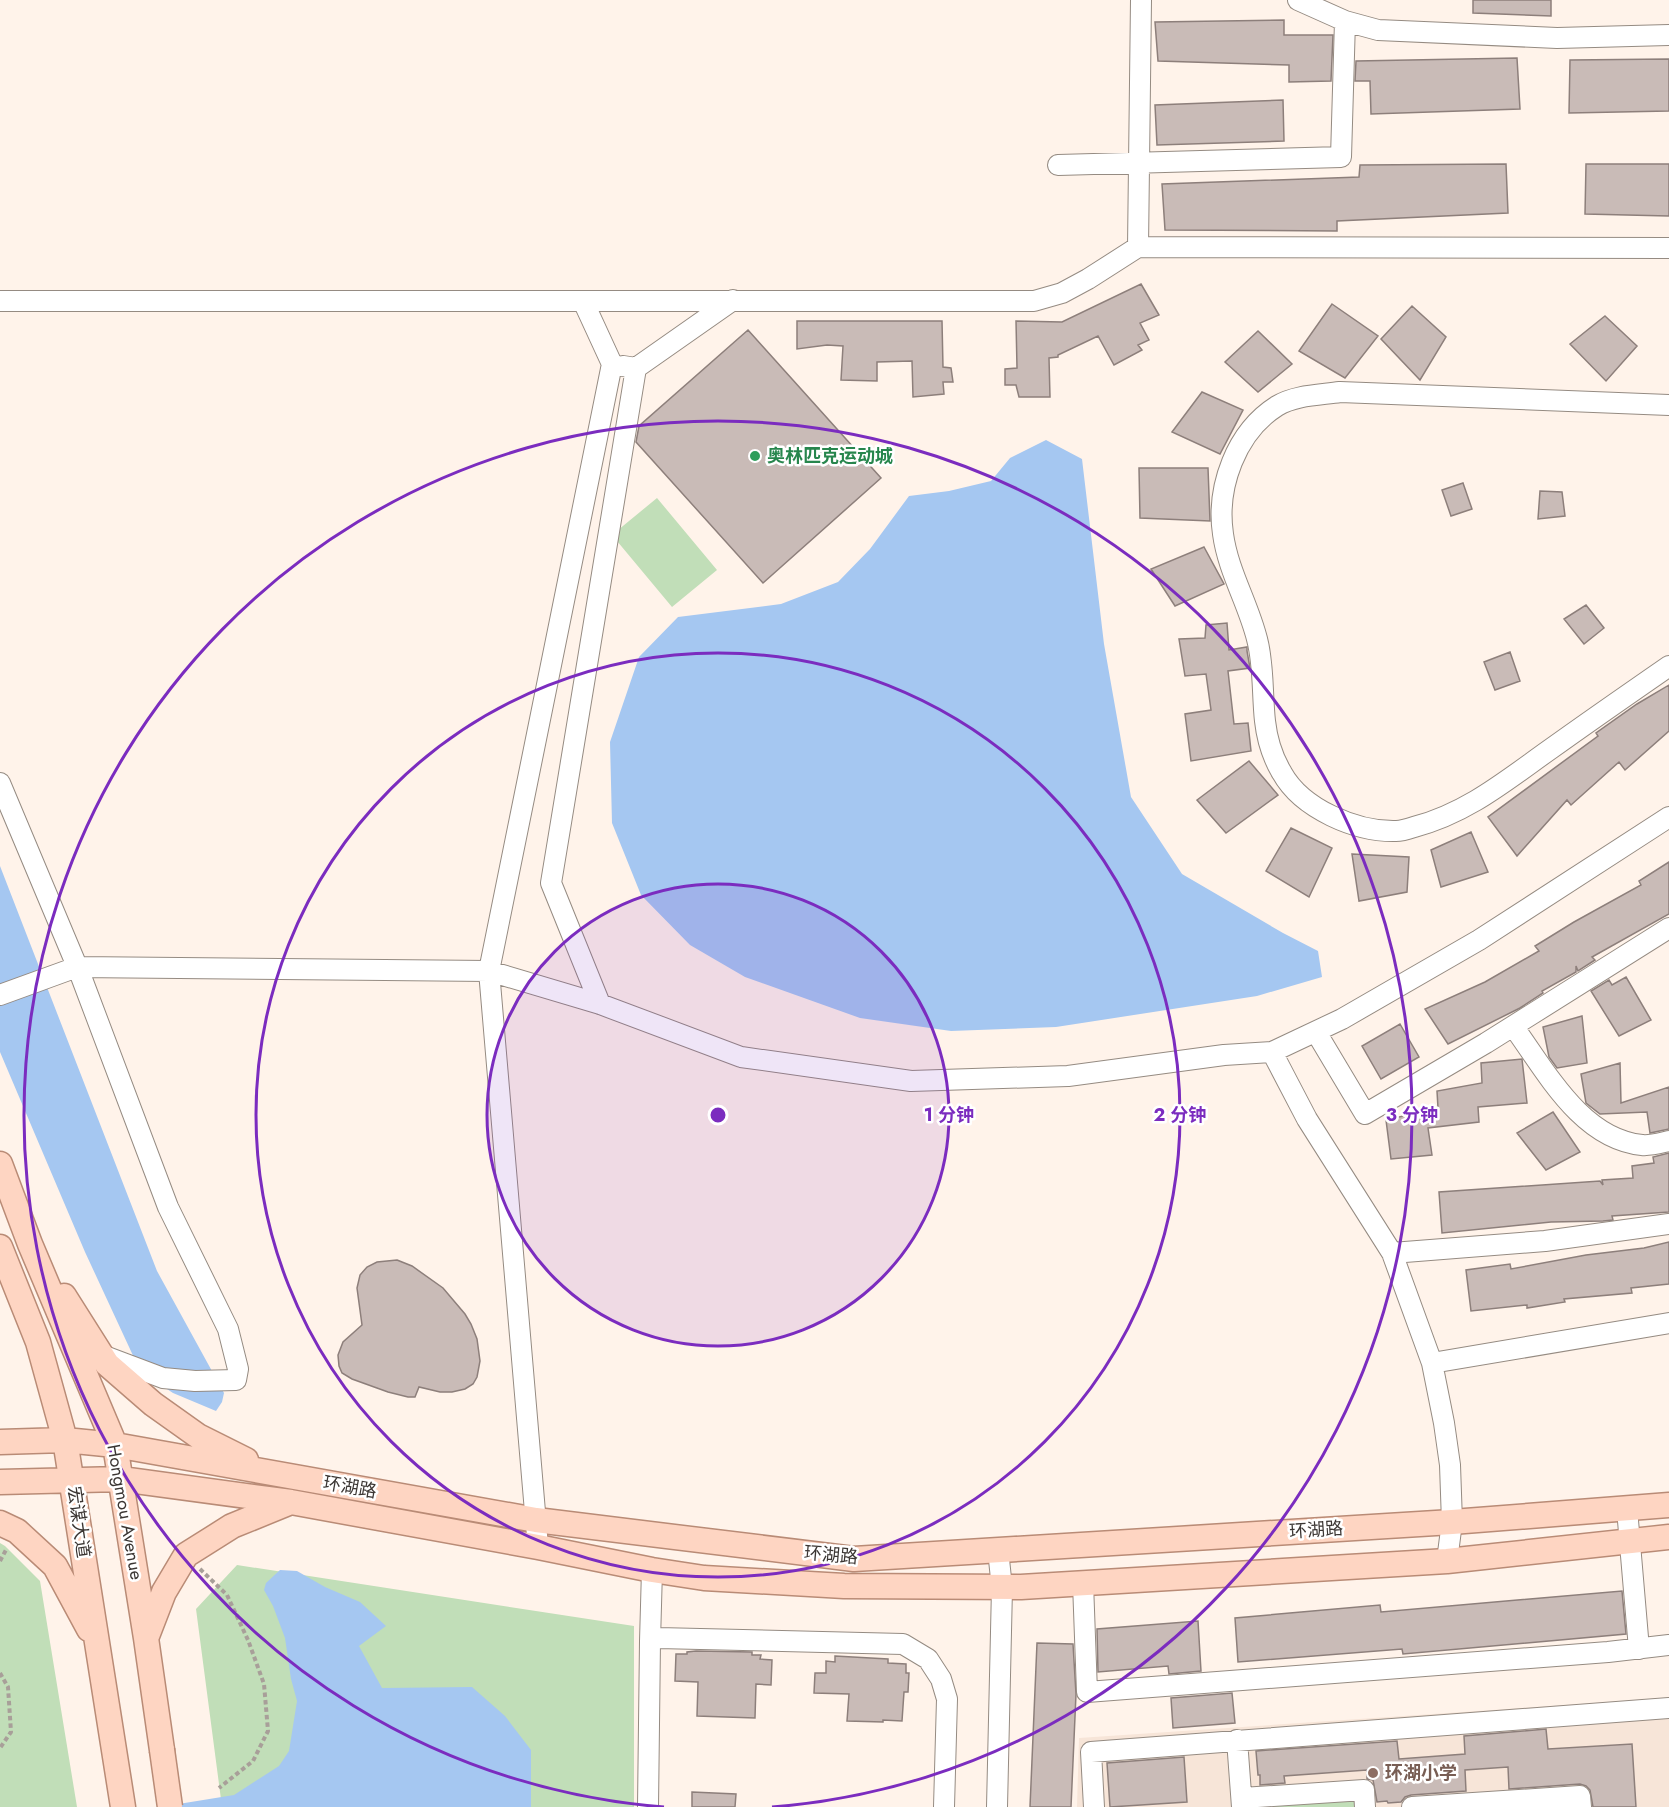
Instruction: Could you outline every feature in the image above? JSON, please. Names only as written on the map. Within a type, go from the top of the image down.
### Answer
[{"type":"main road","name":"Hongmou Avenue","points":[[0,1164],[30,1244],[115,1445],[147,1638],[170,1807]]},
{"type":"main road","points":[[30,1244],[107,1364],[153,1404],[198,1436],[273,1473]]},
{"type":"main road","name":"宏谋大道","points":[[0,1247],[38,1342],[66,1440],[123,1807]]},
{"type":"main road","name":"环湖路","points":[[0,1442],[66,1440],[115,1445],[536,1520],[854,1560],[1669,1505]]},
{"type":"main road","name":"环湖路","points":[[0,1482],[121,1479],[291,1502],[704,1578],[844,1586],[1002,1588],[1447,1561],[1669,1537]]},
{"type":"main road","points":[[147,1638],[164,1592],[186,1555],[232,1526],[291,1502]]},
{"type":"main road","points":[[0,1523],[17,1531],[55,1566],[97,1645]]},
{"type":"street","points":[[1138,247],[1141,0]]},
{"type":"street","points":[[1298,0],[1319,4],[1345,21],[1378,30],[1545,37],[1669,34]]},
{"type":"street","points":[[1058,165],[1341,157],[1345,21]]},
{"type":"street","points":[[0,301],[1034,301],[1062,293],[1138,247],[1669,248]]},
{"type":"street","points":[[612,364],[636,368],[733,300]]},
{"type":"street","points":[[538,1547],[489,971],[612,364],[583,301]]},
{"type":"street","points":[[600,1004],[551,883],[636,368]]},
{"type":"street","points":[[1669,405],[1340,392],[1304,397],[1279,404],[1260,419],[1241,444],[1227,472],[1221,507],[1223,535],[1236,583],[1257,638],[1261,657],[1265,722],[1272,750],[1283,775],[1300,794],[1328,815],[1358,826],[1397,831],[1426,824],[1469,806],[1669,666]]},
{"type":"street","points":[[0,783],[77,967],[168,1207],[228,1329],[238,1369],[236,1380],[195,1382],[163,1378],[102,1355]]},
{"type":"street","points":[[0,995],[77,967],[489,971],[600,1004],[741,1057],[911,1081],[1068,1076],[1224,1055],[1272,1052],[1342,1019],[1479,940],[1669,817]]},
{"type":"street","points":[[1316,1032],[1365,1114],[1513,1026],[1669,928]]},
{"type":"street","points":[[1513,1026],[1572,1107],[1588,1123],[1621,1140],[1642,1145],[1669,1142]]},
{"type":"street","points":[[1272,1052],[1307,1119],[1392,1252],[1432,1363],[1450,1466],[1452,1521],[1447,1561]]},
{"type":"street","points":[[1392,1252],[1545,1241],[1669,1224]]},
{"type":"street","points":[[1432,1363],[1669,1323]]},
{"type":"street","points":[[1627,1509],[1639,1649]]},
{"type":"street","points":[[997,1807],[1002,1588],[998,1550]]},
{"type":"street","points":[[648,1807],[652,1570]]},
{"type":"street","points":[[1083,1583],[1087,1692],[1669,1645]]},
{"type":"street","points":[[650,1641],[658,1638],[903,1644],[928,1659],[941,1679],[947,1699],[944,1807]]},
{"type":"street","points":[[1095,1807],[1091,1752],[1669,1708]]},
{"type":"street","points":[[1238,1740],[1242,1803],[1364,1790],[1365,1807]]},
{"type":"street","points":[[1412,1807],[1580,1796],[1581,1807]]},
{"type":"path","points":[[186,1555],[227,1595],[248,1640],[264,1684],[268,1731],[253,1761],[219,1788]]},
{"type":"path","points":[[0,1673],[8,1687],[11,1732],[0,1748]]},
{"type":"shaded area","name":"环湖小学","points":[[1669,1698],[1669,1807],[1077,1807],[1079,1738]]},
{"type":"green space","points":[[657,498],[717,570],[672,607],[612,535]]},
{"type":"green space","points":[[0,1543],[40,1581],[77,1807],[0,1807]]},
{"type":"green space","points":[[237,1565],[634,1626],[634,1807],[222,1807],[196,1609]]},
{"type":"green space","points":[[1355,1797],[1356,1807],[1250,1807]]},
{"type":"water","points":[[1046,440],[1082,459],[1104,644],[1131,797],[1182,874],[1318,951],[1322,977],[1257,996],[1056,1027],[951,1031],[860,1018],[745,977],[690,945],[641,895],[612,823],[610,742],[639,657],[678,617],[781,604],[838,582],[870,549],[909,496],[949,491],[991,481],[1010,458]]},
{"type":"water","points":[[0,866],[157,1271],[224,1393],[222,1402],[216,1411],[173,1393],[155,1381],[136,1362],[85,1252],[0,1052]]},
{"type":"water","points":[[280,1570],[297,1571],[325,1587],[360,1602],[386,1626],[359,1646],[382,1688],[472,1687],[505,1716],[531,1750],[531,1807],[160,1807],[234,1795],[279,1766],[289,1751],[297,1701],[285,1638],[273,1606],[264,1590],[266,1583]]},
{"type":"building","points":[[1473,0],[1551,0],[1551,16],[1473,13]]},
{"type":"building","points":[[1284,20],[1284,35],[1333,35],[1331,81],[1289,82],[1289,65],[1158,61],[1155,22]]},
{"type":"building","points":[[1517,58],[1520,109],[1371,114],[1370,81],[1355,81],[1356,61]]},
{"type":"building","points":[[1669,59],[1669,111],[1569,113],[1570,60]]},
{"type":"building","points":[[1283,100],[1284,141],[1157,145],[1155,105]]},
{"type":"building","points":[[1506,164],[1508,213],[1337,221],[1337,231],[1165,230],[1162,184],[1359,177],[1360,165]]},
{"type":"building","points":[[1586,164],[1669,164],[1669,216],[1585,214]]},
{"type":"building","points":[[1141,284],[1159,315],[1140,323],[1149,340],[1138,345],[1142,350],[1114,365],[1098,336],[1058,357],[1049,358],[1050,397],[1019,397],[1016,385],[1005,385],[1005,369],[1017,368],[1016,321],[1062,322]]},
{"type":"building","points":[[1332,304],[1378,336],[1345,378],[1299,351]]},
{"type":"building","points":[[1412,306],[1446,337],[1420,380],[1381,339]]},
{"type":"building","points":[[1605,316],[1637,346],[1606,381],[1570,344]]},
{"type":"building","points":[[797,321],[942,321],[943,367],[951,368],[953,382],[943,382],[944,394],[913,397],[912,361],[877,362],[877,381],[841,380],[843,346],[827,345],[797,349]]},
{"type":"building","name":"奥林匹克运动城","points":[[748,330],[881,478],[763,583],[636,442],[639,426]]},
{"type":"building","points":[[1258,331],[1292,364],[1258,392],[1225,362]]},
{"type":"building","points":[[1202,392],[1243,410],[1220,454],[1172,432]]},
{"type":"building","points":[[1139,468],[1208,468],[1210,521],[1140,518]]},
{"type":"building","points":[[1463,483],[1472,509],[1451,516],[1442,490]]},
{"type":"building","points":[[1540,491],[1562,492],[1565,516],[1538,519]]},
{"type":"building","points":[[1204,547],[1224,584],[1175,606],[1151,569]]},
{"type":"building","points":[[1586,605],[1604,628],[1584,644],[1564,619]]},
{"type":"building","points":[[1227,623],[1229,650],[1247,647],[1250,668],[1228,671],[1234,724],[1248,723],[1251,751],[1191,761],[1185,714],[1211,710],[1206,674],[1185,676],[1179,639],[1205,638],[1206,625]]},
{"type":"building","points":[[1510,652],[1520,681],[1495,690],[1484,662]]},
{"type":"building","points":[[1669,685],[1669,731],[1625,770],[1619,762],[1571,805],[1567,800],[1517,856],[1488,817],[1598,736],[1596,733]]},
{"type":"building","points":[[1249,761],[1278,795],[1226,833],[1197,800]]},
{"type":"building","points":[[1291,828],[1332,848],[1309,897],[1266,871]]},
{"type":"building","points":[[1471,832],[1488,872],[1441,887],[1431,850]]},
{"type":"building","points":[[1352,854],[1409,857],[1407,892],[1359,901]]},
{"type":"building","points":[[1669,862],[1669,914],[1592,957],[1595,960],[1578,971],[1576,966],[1576,972],[1542,991],[1543,993],[1520,1008],[1448,1044],[1425,1009],[1485,982],[1539,951],[1535,946],[1641,885],[1639,881]]},
{"type":"building","points":[[1626,977],[1651,1020],[1619,1036],[1591,991],[1609,980],[1612,985]]},
{"type":"building","points":[[1582,1016],[1587,1063],[1557,1068],[1549,1057],[1543,1027]]},
{"type":"building","points":[[1400,1024],[1419,1057],[1381,1079],[1362,1046]]},
{"type":"building","points":[[1522,1059],[1527,1103],[1478,1107],[1479,1122],[1428,1128],[1432,1155],[1391,1159],[1386,1120],[1438,1108],[1437,1091],[1482,1083],[1481,1063]]},
{"type":"building","points":[[1620,1063],[1621,1103],[1669,1087],[1669,1129],[1650,1133],[1647,1112],[1600,1114],[1586,1103],[1581,1074]]},
{"type":"building","points":[[1553,1112],[1580,1152],[1546,1170],[1517,1133]]},
{"type":"building","points":[[1669,1153],[1669,1212],[1612,1216],[1613,1220],[1603,1221],[1551,1222],[1442,1233],[1439,1192],[1600,1181],[1603,1185],[1602,1180],[1633,1178],[1632,1166],[1654,1163],[1653,1157]]},
{"type":"building","points":[[1669,1242],[1669,1284],[1631,1288],[1632,1293],[1564,1299],[1565,1302],[1527,1308],[1527,1305],[1471,1311],[1466,1270],[1510,1264],[1511,1269]]},
{"type":"building","points":[[397,1260],[412,1266],[443,1288],[471,1324],[477,1339],[480,1361],[477,1377],[473,1384],[465,1389],[440,1392],[419,1387],[415,1397],[408,1397],[352,1379],[342,1373],[338,1355],[343,1342],[362,1325],[357,1288],[360,1275],[367,1267],[377,1262]]},
{"type":"building","points":[[1622,1591],[1626,1634],[1403,1654],[1402,1649],[1238,1662],[1235,1618],[1380,1605],[1381,1612]]},
{"type":"building","points":[[1198,1621],[1201,1671],[1169,1674],[1168,1666],[1098,1672],[1097,1629]]},
{"type":"building","points":[[1037,1643],[1073,1644],[1076,1694],[1071,1807],[1030,1807]]},
{"type":"building","points":[[696,1651],[752,1652],[752,1655],[761,1655],[760,1659],[772,1660],[771,1685],[756,1684],[755,1718],[697,1716],[698,1682],[675,1681],[676,1654]]},
{"type":"building","points":[[835,1656],[888,1659],[888,1663],[906,1664],[906,1673],[909,1673],[908,1692],[904,1692],[902,1721],[847,1721],[849,1694],[814,1693],[815,1673],[826,1673],[826,1661],[835,1662]]},
{"type":"building","points":[[1232,1693],[1235,1723],[1173,1728],[1171,1698]]},
{"type":"building","points":[[1546,1729],[1548,1749],[1632,1744],[1636,1807],[1593,1807],[1590,1790],[1580,1784],[1509,1789],[1508,1767],[1465,1770],[1466,1791],[1411,1795],[1405,1797],[1401,1802],[1388,1803],[1387,1801],[1377,1802],[1373,1780],[1367,1779],[1367,1770],[1284,1776],[1285,1783],[1260,1785],[1260,1775],[1258,1775],[1256,1751],[1397,1741],[1399,1759],[1465,1754],[1464,1736]]},
{"type":"building","points":[[1184,1757],[1187,1802],[1110,1807],[1107,1763]]},
{"type":"building","points":[[692,1792],[736,1794],[735,1807],[692,1807]]},
{"type":"place","name":"奥林匹克运动城","points":[[755,456]]},
{"type":"place","name":"环湖小学","points":[[1373,1773]]}]
